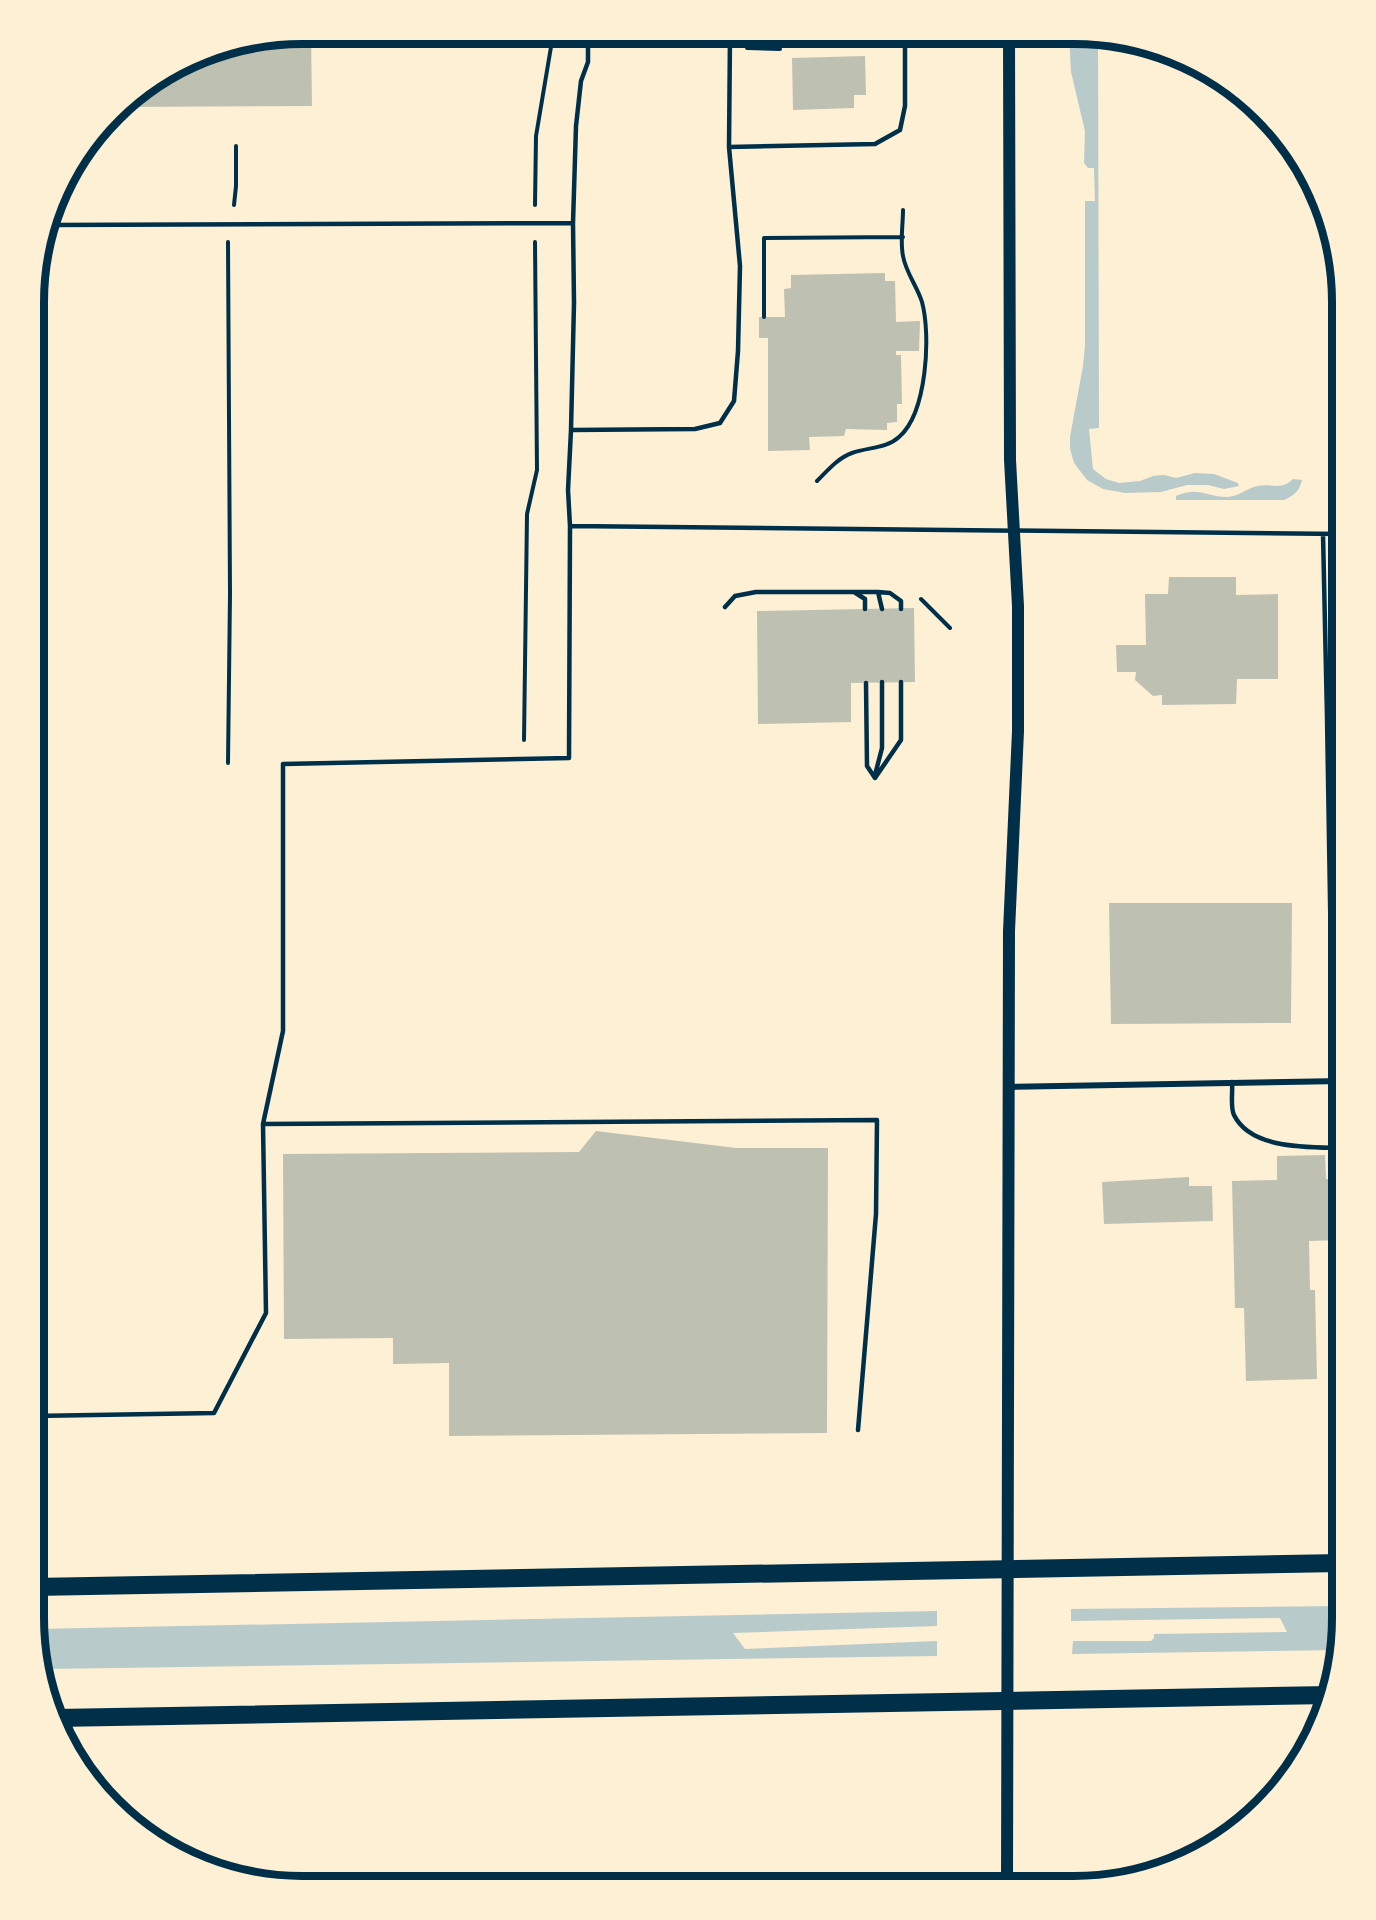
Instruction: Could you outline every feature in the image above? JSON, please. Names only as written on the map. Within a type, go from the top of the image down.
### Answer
[{"type":"highway","points":[[44,1587],[1332,1563]]},
{"type":"highway","points":[[63,1718],[1321,1695]]},
{"type":"main road","points":[[1007,1876],[1009,931],[1018,730],[1018,606],[1010,459],[1009,44]]},
{"type":"street","points":[[1008,1087],[1332,1081]]},
{"type":"lane","points":[[44,1416],[214,1413],[266,1313],[263,1124],[283,1031],[283,764],[569,758],[570,526],[568,490],[574,303],[573,223],[576,126],[581,81],[588,62],[588,44]]},
{"type":"lane","points":[[571,430],[695,429],[720,423],[734,401],[740,266],[729,147],[730,44]]},
{"type":"lane","points":[[729,147],[875,144],[900,130],[905,106],[905,44]]},
{"type":"lane","points":[[55,225],[573,223]]},
{"type":"lane","points":[[570,526],[1332,534]]},
{"type":"lane","points":[[1323,534],[1332,1020]]},
{"type":"lane","points":[[725,607],[735,596],[756,592],[878,592],[890,593],[901,601],[901,609]]},
{"type":"lane","points":[[854,592],[865,599],[865,609]]},
{"type":"lane","points":[[878,592],[882,609]]},
{"type":"lane","points":[[875,778],[882,748],[882,682]]},
{"type":"lane","points":[[875,778],[901,741],[901,682]]},
{"type":"lane","points":[[866,683],[867,766],[875,778]]},
{"type":"lane","points":[[1327,717],[1332,717]]},
{"type":"lane","points":[[1232,1082],[1233,1114],[1249,1134],[1285,1146],[1332,1148]]},
{"type":"lane","points":[[263,1124],[877,1120],[876,1214],[858,1430]]},
{"type":"path","points":[[524,759],[527,514],[537,470],[536,136],[551,44]]},
{"type":"path","points":[[736,44],[747,48],[780,49]]},
{"type":"path","points":[[228,763],[230,594],[228,237],[236,186],[236,146]]},
{"type":"path","points":[[817,482],[843,457],[860,450],[888,445],[899,437],[911,421],[918,405],[924,377],[924,316],[921,300],[911,281],[902,254],[903,210]]},
{"type":"path","points":[[764,317],[764,238],[903,237]]},
{"type":"shaded area","points":[[1069,44],[1098,45],[1099,428],[1089,429],[1093,469],[1106,479],[1119,483],[1140,481],[1153,476],[1164,475],[1176,478],[1195,473],[1214,474],[1238,483],[1239,486],[1224,489],[1208,485],[1187,485],[1161,492],[1125,493],[1103,489],[1087,480],[1074,463],[1070,449],[1070,437],[1085,345],[1085,201],[1095,201],[1094,168],[1088,168],[1084,163],[1085,131],[1071,72]]},
{"type":"shaded area","points":[[1293,479],[1302,480],[1300,487],[1294,495],[1284,500],[1176,500],[1176,496],[1191,492],[1231,497],[1258,486],[1284,485]]},
{"type":"shaded area","points":[[1332,1606],[1330,1650],[1072,1654],[1073,1641],[1151,1641],[1154,1634],[1287,1632],[1280,1618],[1071,1621],[1071,1609]]},
{"type":"shaded area","points":[[937,1611],[937,1626],[733,1633],[745,1649],[937,1641],[937,1656],[48,1669],[44,1629]]},
{"type":"building","points":[[284,44],[311,44],[312,106],[131,107],[172,78],[203,63],[251,48]]},
{"type":"building","points":[[865,56],[866,95],[854,95],[854,108],[793,110],[792,58]]},
{"type":"building","points":[[885,273],[885,281],[895,281],[896,322],[920,321],[919,351],[896,351],[896,355],[901,355],[902,404],[897,404],[897,422],[887,423],[887,430],[846,429],[844,436],[809,437],[810,450],[768,451],[768,338],[759,338],[759,317],[785,317],[784,289],[791,288],[791,275]]},
{"type":"building","points":[[1169,577],[1236,577],[1236,595],[1278,594],[1278,679],[1237,679],[1236,704],[1162,705],[1162,695],[1153,696],[1135,680],[1136,672],[1117,672],[1116,645],[1146,645],[1145,594],[1168,594]]},
{"type":"building","points":[[914,608],[915,682],[851,683],[851,722],[758,724],[757,611]]},
{"type":"building","points":[[1109,903],[1292,903],[1291,1023],[1111,1024]]},
{"type":"building","points":[[596,1131],[736,1148],[828,1148],[827,1433],[449,1436],[449,1363],[393,1364],[393,1338],[284,1339],[283,1154],[579,1152]]},
{"type":"building","points":[[1325,1155],[1326,1179],[1332,1179],[1332,1240],[1309,1241],[1310,1290],[1315,1290],[1317,1379],[1246,1381],[1244,1308],[1235,1308],[1232,1181],[1277,1180],[1277,1156]]},
{"type":"building","points":[[1189,1177],[1189,1186],[1212,1186],[1213,1221],[1104,1224],[1102,1182]]}]
